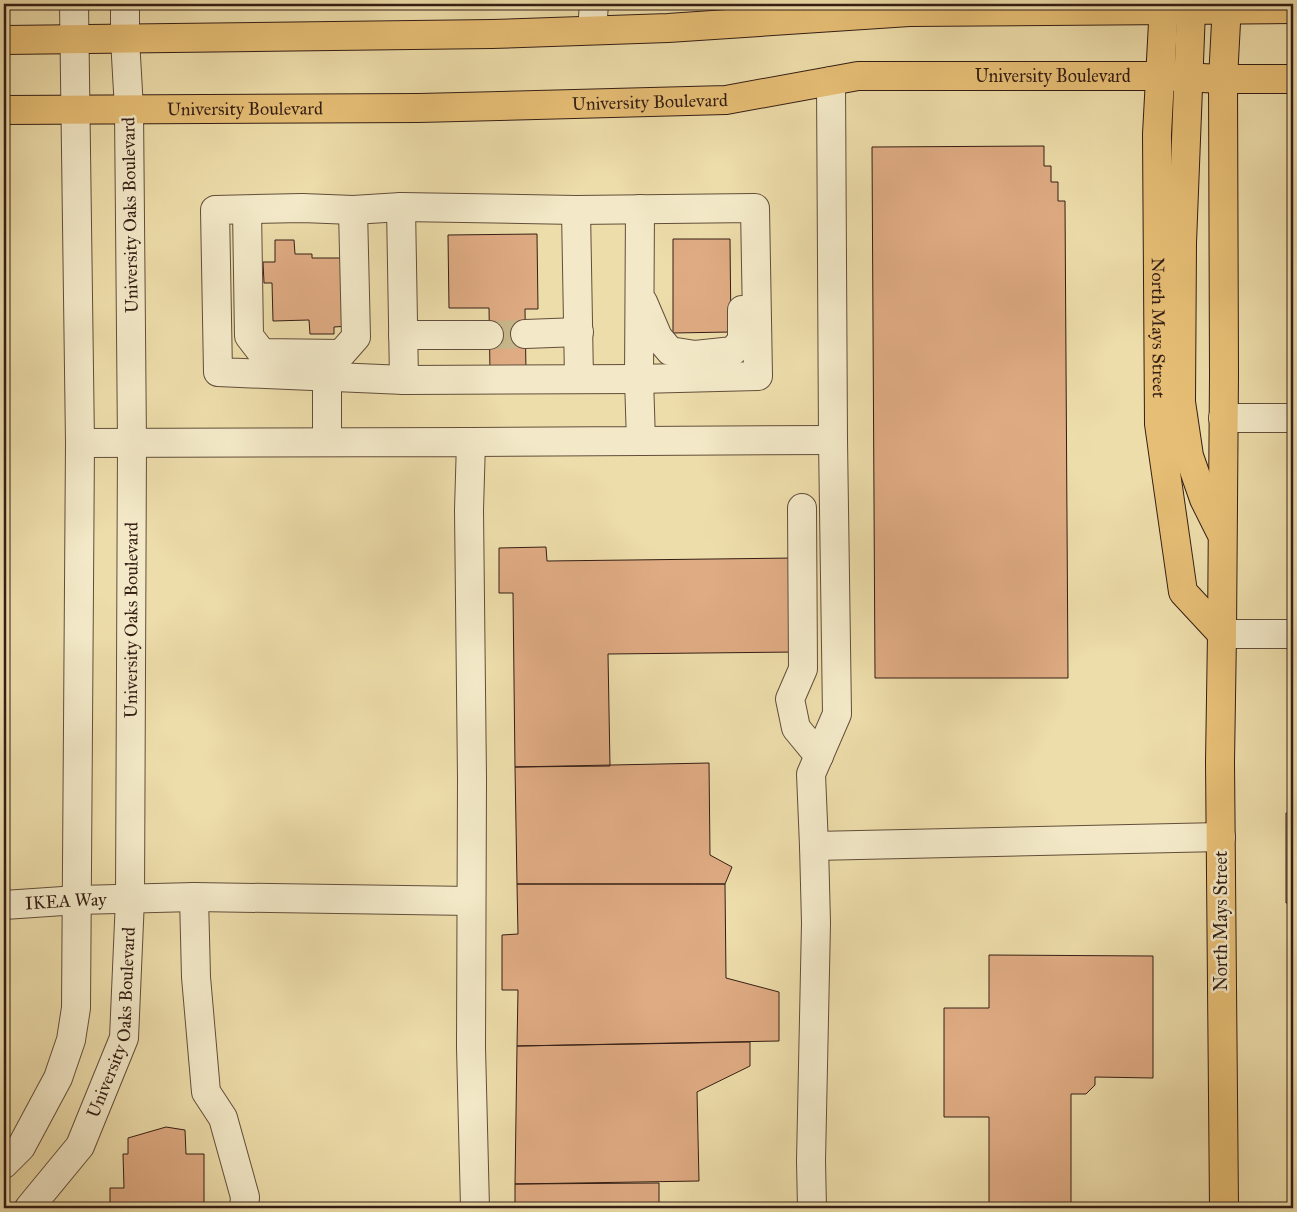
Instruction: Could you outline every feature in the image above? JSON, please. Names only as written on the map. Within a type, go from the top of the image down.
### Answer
[{"type":"main road","points":[[4,40],[492,34],[593,17],[677,27],[909,8],[1163,7],[1191,10],[1227,7],[1293,9]]},
{"type":"main road","name":"North Mays Street","points":[[1163,7],[1158,134],[1159,424],[1183,592],[1222,634]]},
{"type":"main road","name":"North Mays Street","points":[[1224,1208],[1220,762],[1224,418],[1223,79],[1227,7]]},
{"type":"main road","name":"North Mays Street","points":[[1191,10],[1182,243],[1181,402],[1189,456],[1204,499],[1223,536]]},
{"type":"main road","name":"University Boulevard","points":[[4,110],[419,108],[726,100],[858,76],[1159,76],[1223,79],[1293,79]]},
{"type":"street","name":"University Oaks Boulevard","points":[[4,1164],[21,1148],[58,1078],[71,1040],[76,1008],[80,443],[74,4]]},
{"type":"street","name":"University Oaks Boulevard","points":[[29,1208],[80,1146],[124,1038],[130,899],[132,443],[129,109],[125,4]]},
{"type":"street","points":[[812,1208],[811,1161],[816,923],[811,774],[837,714],[831,81]]},
{"type":"street","points":[[401,207],[404,380]]},
{"type":"street","points":[[401,207],[576,210],[755,208],[758,376],[639,379],[404,380],[218,372],[215,210],[302,208],[353,210],[401,207]]},
{"type":"street","points":[[639,294],[658,337],[670,351],[695,355],[733,351],[742,340],[740,208]]},
{"type":"street","points":[[640,209],[639,379],[641,441]]},
{"type":"street","points":[[247,210],[249,336],[262,353],[340,354],[356,337],[353,210]]},
{"type":"street","points":[[576,210],[580,379]]},
{"type":"street","points":[[526,334],[578,332]]},
{"type":"street","points":[[403,335],[489,335]]},
{"type":"street","points":[[326,442],[327,376]]},
{"type":"street","points":[[1224,418],[1293,418]]},
{"type":"street","points":[[80,443],[833,440]]},
{"type":"street","points":[[471,442],[469,510],[471,1047],[475,1208]]},
{"type":"street","points":[[802,508],[803,669],[790,699],[796,728],[819,756]]},
{"type":"street","points":[[1222,634],[1293,634]]},
{"type":"street","points":[[814,846],[1221,838]]},
{"type":"street","points":[[194,897],[196,976],[206,1092],[223,1118],[245,1198],[244,1208]]},
{"type":"street","name":"IKEA Way","points":[[4,905],[78,900],[194,897],[471,901]]},
{"type":"building","points":[[1044,146],[1044,166],[1051,166],[1051,182],[1058,182],[1058,201],[1065,201],[1068,678],[875,678],[872,147]]},
{"type":"building","points":[[537,234],[538,309],[525,309],[526,372],[490,373],[489,308],[449,308],[448,235]]},
{"type":"building","points":[[673,239],[730,239],[731,332],[673,333]]},
{"type":"building","points":[[275,240],[294,240],[295,254],[312,254],[312,258],[348,258],[349,326],[334,327],[334,334],[310,334],[309,320],[273,321],[272,283],[264,283],[263,262],[275,262]]},
{"type":"building","points":[[546,547],[547,561],[796,558],[797,652],[608,654],[610,766],[515,767],[513,593],[499,593],[499,548]]},
{"type":"building","points":[[709,763],[710,855],[732,867],[725,884],[517,884],[515,767]]},
{"type":"building","points":[[1286,813],[1293,813],[1293,903],[1286,903]]},
{"type":"building","points":[[517,884],[725,884],[726,978],[779,992],[779,1041],[517,1046],[518,990],[502,990],[502,935],[518,934]]},
{"type":"building","points":[[989,955],[1153,956],[1153,1078],[1095,1077],[1095,1085],[1086,1094],[1071,1094],[1071,1208],[989,1208],[989,1117],[944,1117],[944,1008],[989,1008]]},
{"type":"building","points":[[750,1042],[750,1066],[697,1092],[699,1181],[515,1184],[517,1046]]},
{"type":"building","points":[[166,1127],[185,1130],[186,1154],[204,1154],[204,1208],[110,1208],[110,1188],[124,1188],[123,1154],[128,1154],[128,1138]]},
{"type":"building","points":[[659,1183],[659,1208],[515,1208],[515,1184]]},
{"type":"tunnel","points":[[489,335],[525,334]]}]
